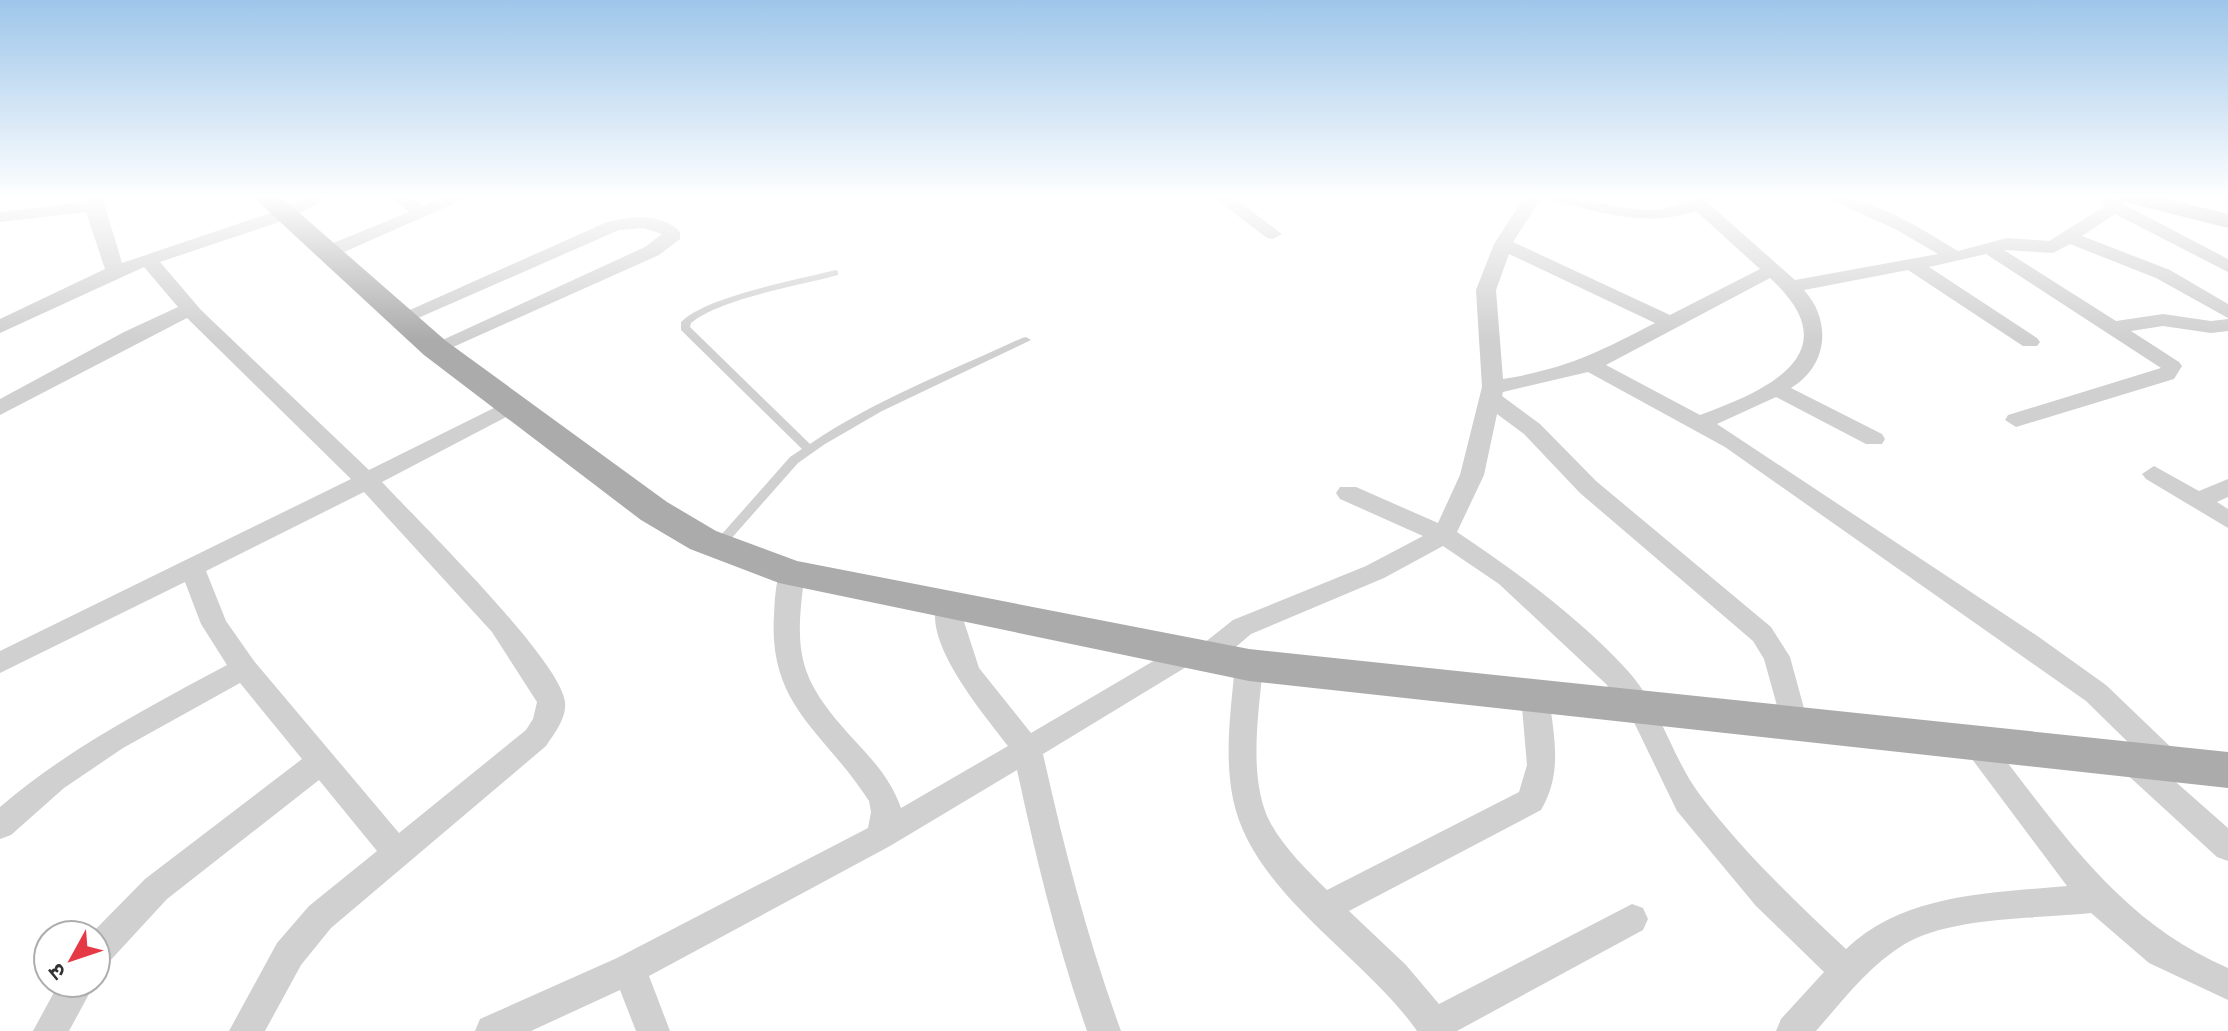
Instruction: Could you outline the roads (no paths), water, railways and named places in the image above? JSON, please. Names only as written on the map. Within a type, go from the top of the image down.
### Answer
[{"type":"main road","points":[[319,244],[435,348],[654,511],[718,546],[792,573],[948,607],[1249,665],[2228,770]]},
{"type":"street","points":[[107,244],[115,271]]},
{"type":"street","points":[[0,327],[115,271],[182,244]]},
{"type":"street","points":[[328,252],[347,244]]},
{"type":"street","points":[[402,318],[571,244]]},
{"type":"street","points":[[435,348],[663,244]]},
{"type":"street","points":[[1503,244],[1671,323]]},
{"type":"street","points":[[492,1031],[629,969],[879,837],[1242,627],[1375,572],[1444,535],[1472,475],[1492,392],[1486,290],[1503,244]]},
{"type":"street","points":[[1700,423],[1779,390],[1809,361],[1813,326],[1807,305],[1746,244]]},
{"type":"street","points":[[1934,244],[1956,257]]},
{"type":"street","points":[[1791,287],[1956,257],[2009,244]]},
{"type":"street","points":[[2032,244],[2053,247],[2058,244]]},
{"type":"street","points":[[2086,244],[2163,274],[2228,312]]},
{"type":"street","points":[[2191,244],[2228,266]]},
{"type":"street","points":[[1990,249],[2167,362],[2172,372],[2016,420]]},
{"type":"street","points":[[147,259],[190,309],[367,481],[501,625],[544,685],[551,702],[547,722],[536,738],[320,917],[289,954],[246,1031]]},
{"type":"street","points":[[1911,263],[2030,342]]},
{"type":"street","points":[[1492,392],[1590,365],[1771,270]]},
{"type":"street","points":[[479,284],[518,311]]},
{"type":"street","points":[[0,408],[131,336],[190,309]]},
{"type":"street","points":[[2112,328],[2169,319],[2211,327],[2228,325]]},
{"type":"street","points":[[1590,365],[1700,423],[1782,474],[1911,566],[2027,642],[2096,693],[2169,764]]},
{"type":"street","points":[[1779,390],[1874,439]]},
{"type":"street","points":[[1492,392],[1588,487],[1762,634],[1777,657],[1794,723]]},
{"type":"street","points":[[0,663],[193,570],[516,406]]},
{"type":"street","points":[[2154,474],[2228,520]]},
{"type":"street","points":[[2199,501],[2228,487]]},
{"type":"street","points":[[1348,493],[1444,535],[1508,578],[1616,676],[1641,707],[1688,802],[1767,896],[1847,972]]},
{"type":"street","points":[[193,570],[214,624],[244,668],[397,853]]},
{"type":"street","points":[[792,573],[786,610],[788,651],[798,690],[842,750],[876,784],[886,806],[886,824],[879,837]]},
{"type":"street","points":[[948,607],[952,635],[967,673],[998,717],[1027,749],[1056,876],[1083,973],[1104,1031]]},
{"type":"street","points":[[1249,665],[1245,777],[1253,820],[1280,861],[1400,983],[1435,1028],[1632,919]]},
{"type":"street","points":[[0,826],[54,779],[113,740],[244,668]]},
{"type":"street","points":[[1324,908],[1530,801],[1539,790],[1542,772],[1535,696]]},
{"type":"street","points":[[1976,743],[2096,898],[2153,947],[2228,984]]},
{"type":"street","points":[[2131,760],[2228,847]]},
{"type":"street","points":[[112,935],[156,889],[320,762]]},
{"type":"street","points":[[1793,1031],[1847,972],[1878,944],[1911,924],[1963,914],[2096,898]]},
{"type":"street","points":[[629,969],[653,1031]]},
{"type":"street","points":[[50,1031],[69,999]]},
{"type":"lane","points":[[808,449],[685,328],[686,322],[699,312],[835,273]]},
{"type":"lane","points":[[718,546],[794,460],[808,449],[899,400],[1026,340]]}]
